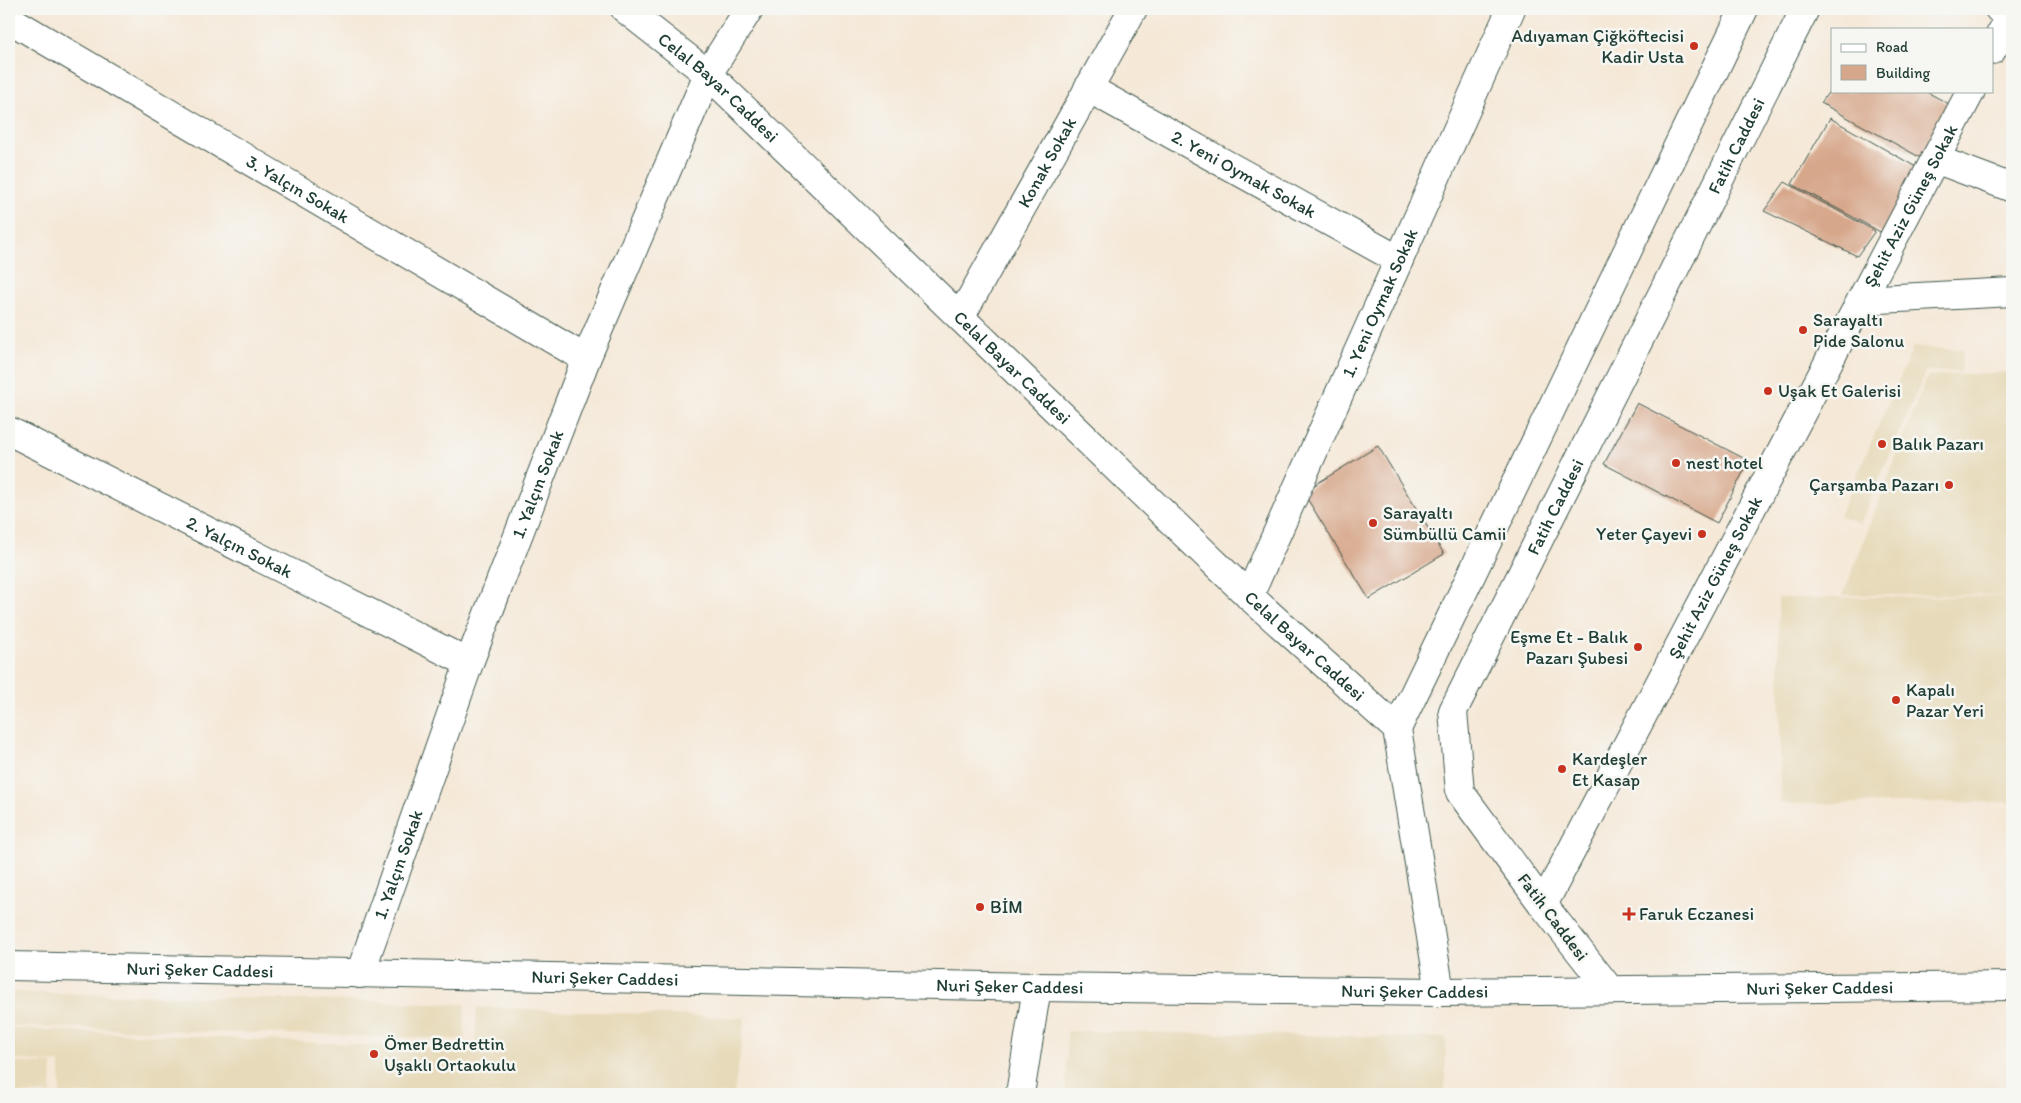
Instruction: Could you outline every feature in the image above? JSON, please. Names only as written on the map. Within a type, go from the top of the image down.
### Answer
[{"type":"street","name":"Celal Bayar Caddesi","points":[[625,9],[708,74],[961,316],[1249,596],[1397,729]]},
{"type":"street","name":"1. Yalçın Sokak","points":[[360,974],[469,663],[586,359],[708,74],[749,9]]},
{"type":"street","name":"Konak Sokak","points":[[961,316],[1133,9]]},
{"type":"street","name":"1. Yeni Oymak Sokak","points":[[1249,596],[1511,9]]},
{"type":"street","points":[[1440,992],[1397,729],[1744,9]]},
{"type":"street","name":"Fatih Caddesi","points":[[1610,990],[1543,905],[1460,792],[1453,711],[1806,9]]},
{"type":"street","points":[[1994,46],[2012,13],[1999,9]]},
{"type":"street","name":"3. Yalçın Sokak","points":[[9,19],[586,359]]},
{"type":"street","name":"2. Yeni Oymak Sokak","points":[[1088,88],[1399,260]]},
{"type":"street","name":"Şehit Aziz Güneş Sokak","points":[[1543,905],[1970,92]]},
{"type":"street","points":[[1935,159],[2012,188]]},
{"type":"street","points":[[1861,300],[2012,292]]},
{"type":"street","name":"2. Yalçın Sokak","points":[[9,431],[469,663]]},
{"type":"street","name":"Nuri Şeker Caddesi","points":[[9,966],[1037,987],[1440,992],[2012,986]]},
{"type":"street","points":[[1020,1094],[1037,987]]},
{"type":"shaded area","name":"Balık Pazarı","points":[[1913,347],[1963,350],[1961,372],[1926,371],[1860,524],[1839,516]]},
{"type":"shaded area","name":"Çarşamba Pazarı","points":[[2012,372],[2012,595],[1843,595],[1927,376]]},
{"type":"shaded area","name":"Kapalı Pazar Yeri","points":[[2012,596],[2012,802],[1781,804],[1778,598]]},
{"type":"shaded area","points":[[9,992],[465,1004],[464,1039],[9,1026]]},
{"type":"shaded area","name":"Ömer Bedrettin Uşaklı Ortaokulu","points":[[477,1007],[745,1018],[734,1094],[60,1094],[60,1063],[9,1059],[9,1028],[475,1050]]},
{"type":"shaded area","points":[[1067,1031],[1446,1038],[1445,1094],[1066,1094]]},
{"type":"shaded area","points":[[9,1062],[52,1064],[51,1094],[9,1094]]},
{"type":"building","points":[[1831,88],[1831,92],[1927,92],[1951,105],[1923,159],[1821,103]]},
{"type":"building","points":[[1830,118],[1923,171],[1886,235],[1792,184]]},
{"type":"building","points":[[1785,182],[1875,231],[1857,256],[1764,211]]},
{"type":"building","name":"nest hotel","points":[[1637,403],[1749,461],[1717,523],[1604,464]]},
{"type":"building","name":"Sarayaltı Sümbüllü Camii","points":[[1378,446],[1444,554],[1369,599],[1303,492]]},
{"type":"place","name":"Adıyaman Çiğköftecisi Kadir Usta","points":[[1694,46]]},
{"type":"place","name":"Sarayaltı Pide Salonu","points":[[1803,330]]},
{"type":"place","name":"Uşak Et Galerisi","points":[[1768,391]]},
{"type":"place","name":"Balık Pazarı","points":[[1882,444]]},
{"type":"place","name":"nest hotel","points":[[1676,463]]},
{"type":"place","name":"Çarşamba Pazarı","points":[[1949,485]]},
{"type":"place","name":"Sarayaltı Sümbüllü Camii","points":[[1373,523]]},
{"type":"place","name":"Yeter Çayevi","points":[[1702,534]]},
{"type":"place","name":"Eşme Et - Balık Pazarı Şubesi","points":[[1638,647]]},
{"type":"place","name":"Kapalı Pazar Yeri","points":[[1896,700]]},
{"type":"place","name":"Kardeşler Et Kasap","points":[[1562,769]]},
{"type":"place","name":"BİM","points":[[980,907]]},
{"type":"place","name":"Faruk Eczanesi","points":[[1629,914]]},
{"type":"place","name":"Ömer Bedrettin Uşaklı Ortaokulu","points":[[374,1054]]}]
